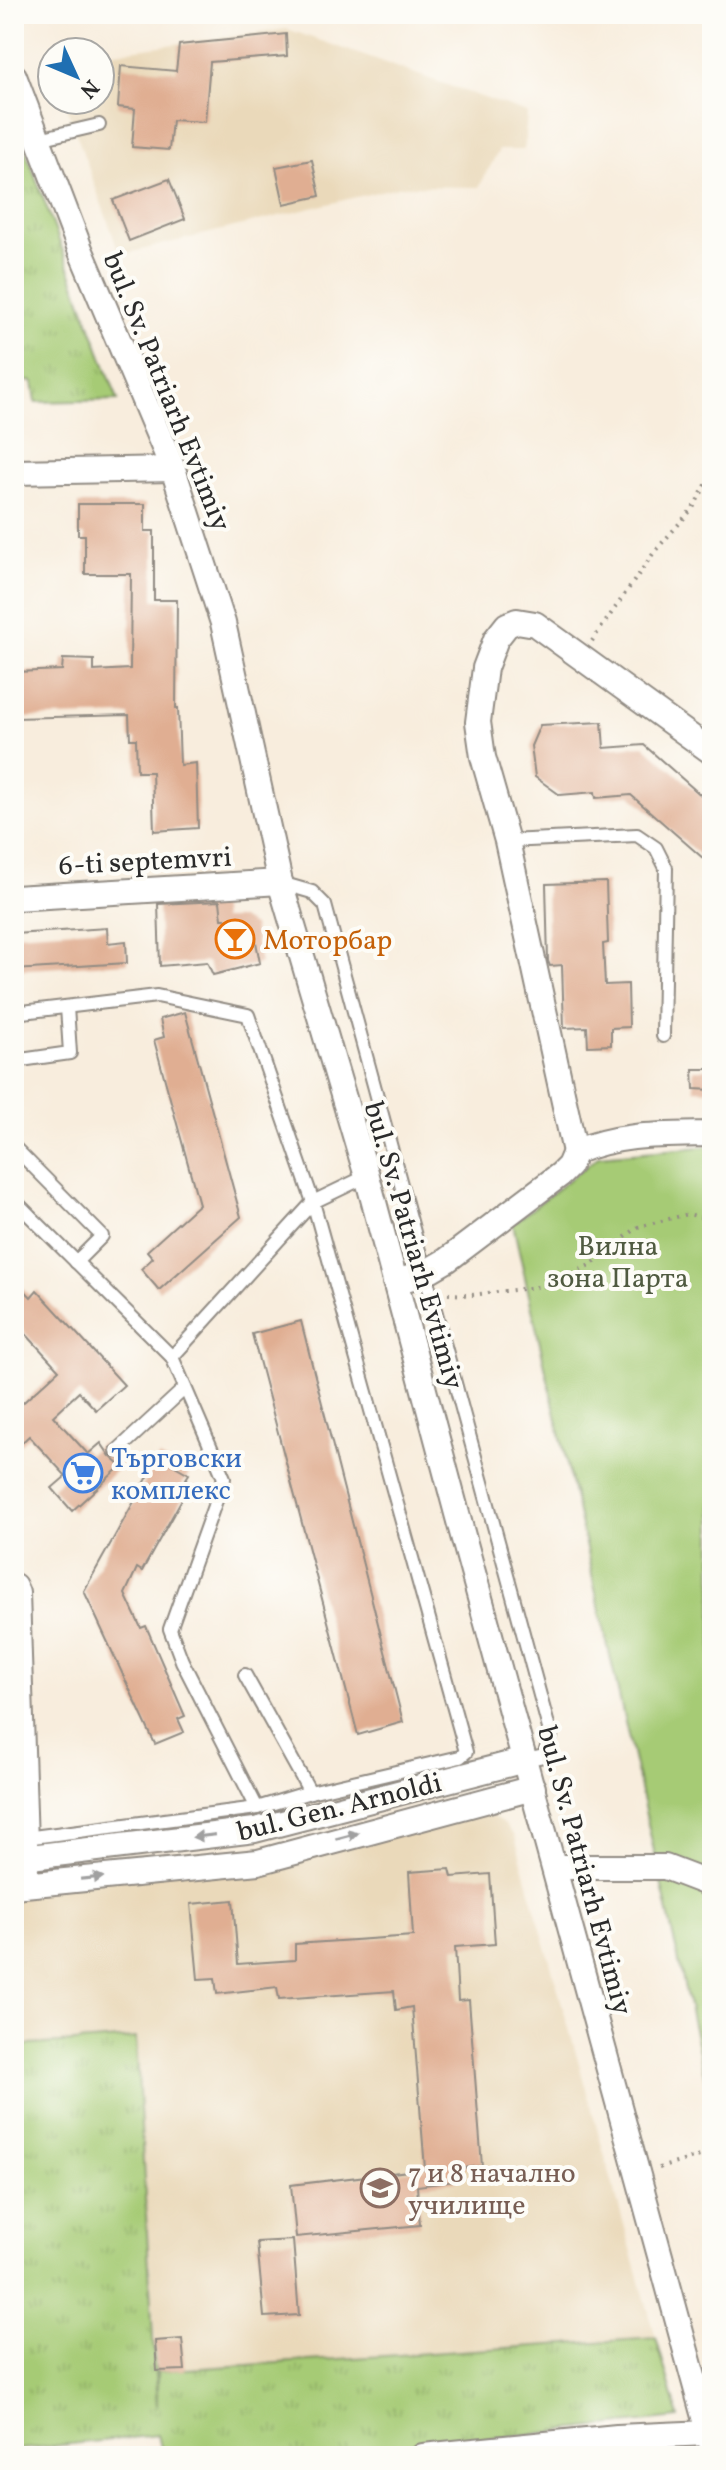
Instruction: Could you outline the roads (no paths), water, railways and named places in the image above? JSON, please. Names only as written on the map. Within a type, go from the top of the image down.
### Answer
[{"type":"street","name":"bul. Sv. Patriarh Evtimiy","points":[[14,76],[80,249],[173,469],[223,623],[280,882],[367,1176],[710,2440]]},
{"type":"street","points":[[14,472],[173,469]]},
{"type":"street","points":[[395,1282],[426,1284],[447,1260],[561,1174],[569,1166],[575,1152],[507,841],[483,757],[478,722],[485,668],[496,639],[507,625],[517,621],[535,624],[712,752]]},
{"type":"street","name":"6-ti septemvri","points":[[14,898],[280,882]]},
{"type":"street","points":[[575,1152],[608,1139],[712,1134]]},
{"type":"street","points":[[14,1586],[17,1593],[21,1885]]},
{"type":"street","name":"bul. Gen. Arnoldi","points":[[21,1852],[255,1830],[467,1764],[525,1760]]},
{"type":"street","name":"bul. Gen. Arnoldi","points":[[21,1885],[258,1862],[533,1788]]},
{"type":"street","points":[[555,1867],[665,1867],[712,1885]]},
{"type":"street","points":[[423,2456],[618,2442],[710,2440]]},
{"type":"lane","points":[[39,139],[99,125]]},
{"type":"lane","points":[[507,841],[637,835],[656,848],[666,868],[663,1036]]},
{"type":"lane","points":[[280,882],[312,892],[325,905],[551,1736],[544,1756],[525,1760]]},
{"type":"lane","points":[[14,1013],[157,996],[248,1015],[313,1202],[465,1746],[467,1764],[310,1792],[257,1808],[21,1852]]},
{"type":"lane","points":[[14,1061],[70,1053],[67,1007]]},
{"type":"lane","points":[[14,1147],[102,1236],[76,1262]]},
{"type":"lane","points":[[172,1357],[313,1202],[367,1176]]},
{"type":"lane","points":[[14,1200],[172,1357],[224,1478],[170,1629],[182,1661],[257,1808]]},
{"type":"lane","points":[[117,1451],[185,1388]]},
{"type":"lane","points":[[245,1675],[310,1792]]},
{"type":"place","name":"Моторбар","points":[[235,939]]},
{"type":"place","name":"Търговски комплекс","points":[[83,1473]]},
{"type":"place","name":"7 и 8 начално училище","points":[[380,2188]]},
{"type":"park label","name":"Вилна зона Парта","points":[[618,1261]]}]
